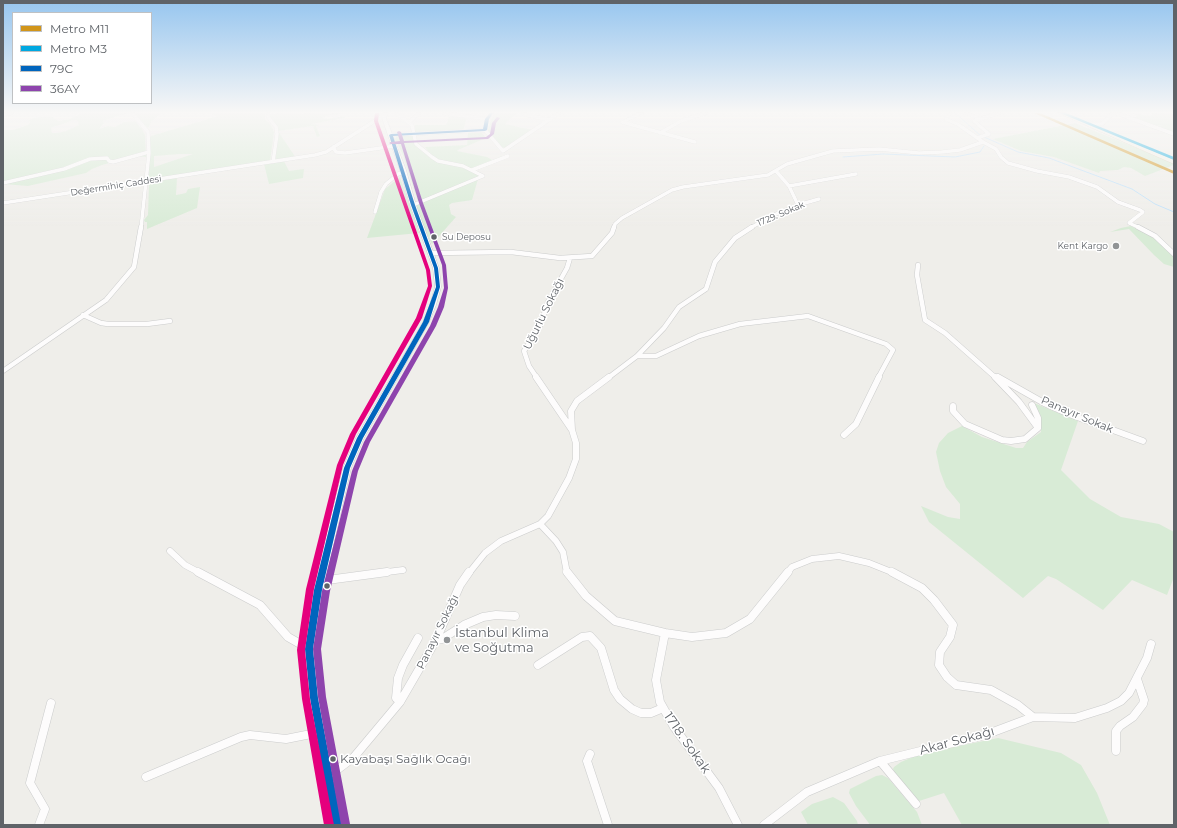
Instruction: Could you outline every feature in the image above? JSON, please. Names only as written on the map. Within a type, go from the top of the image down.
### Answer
[{"type":"main road","points":[[337,825],[314,698],[309,638],[320,581],[347,468],[360,438],[426,322],[438,287],[438,277],[431,253],[413,205],[397,152]]},
{"type":"main road","points":[[1150,152],[1174,162]]},
{"type":"main road","points":[[1158,152],[1174,158]]},
{"type":"street","points":[[3,184],[64,170],[90,159],[107,158],[109,161],[114,162],[144,152],[149,152],[144,208],[134,266],[106,300],[3,371]]},
{"type":"street","points":[[273,162],[274,152]]},
{"type":"street","name":"Değermihiç Caddesi","points":[[3,203],[273,162],[320,154],[324,152]]},
{"type":"street","points":[[336,152],[344,153],[354,152]]},
{"type":"street","points":[[413,205],[483,176],[472,170],[435,159],[426,152]]},
{"type":"street","points":[[431,253],[511,252],[570,258],[592,256],[612,233],[615,224],[672,190],[683,187],[759,176],[776,171],[787,164],[831,152]]},
{"type":"street","points":[[905,152],[919,153],[945,152]]},
{"type":"street","points":[[998,152],[1001,157],[1008,162],[1037,171],[1069,177],[1097,187],[1118,202],[1142,212],[1129,223],[1155,236],[1174,254]]},
{"type":"street","points":[[472,170],[508,156]]},
{"type":"street","points":[[776,171],[789,186],[798,205]]},
{"type":"street","points":[[375,212],[381,192],[386,184],[398,174],[404,172]]},
{"type":"street","points":[[789,186],[856,174]]},
{"type":"street","name":"1729. Sokak","points":[[637,356],[664,328],[679,307],[706,289],[715,262],[735,238],[762,221],[798,205],[819,199]]},
{"type":"street","name":"Uğurlu Sokağı","points":[[570,258],[567,268],[548,302],[540,326],[524,352],[532,372],[572,430]]},
{"type":"street","points":[[918,265],[917,275],[925,320],[944,333],[992,374],[1018,402],[1038,428]]},
{"type":"street","points":[[83,316],[108,324],[147,324],[170,320]]},
{"type":"street","points":[[637,356],[656,356],[699,336],[740,324],[808,316],[886,344],[893,350],[884,369],[874,384],[856,424],[844,435]]},
{"type":"street","name":"Panayır Sokağı","points":[[329,776],[354,757],[400,702],[436,640],[460,585],[470,570],[485,553],[501,541],[540,524],[548,516],[573,469],[577,452],[572,430],[571,412],[577,401],[637,356]]},
{"type":"street","name":"Panayır Sokak","points":[[992,374],[1044,403],[1069,414],[1143,441]]},
{"type":"street","points":[[953,406],[953,410],[956,415],[965,424],[1002,440],[1011,441],[1025,439],[1038,428],[1038,418],[1032,405]]},
{"type":"street","points":[[540,524],[556,541],[563,552],[567,574],[586,596],[615,621],[665,633],[692,637],[726,633],[750,619],[792,567],[812,559],[839,556],[869,563],[901,576],[922,588],[934,600],[953,625],[950,637],[940,652],[939,665],[947,677],[956,685],[991,690],[1018,705],[1033,717]]},
{"type":"street","points":[[170,552],[185,565],[260,605],[288,637],[309,649]]},
{"type":"street","points":[[320,581],[403,570]]},
{"type":"street","points":[[436,640],[470,622],[483,618],[496,615],[515,616]]},
{"type":"street","name":"1718. Sokak","points":[[665,633],[656,680],[660,702],[674,727],[719,788],[738,825]]},
{"type":"street","points":[[538,665],[582,637],[590,636],[601,648],[614,690],[620,699],[632,709],[641,713],[650,713],[663,708]]},
{"type":"street","points":[[400,702],[396,698],[398,678],[403,665],[418,638]]},
{"type":"street","name":"Akar Sokağı","points":[[764,825],[807,792],[880,761],[985,735],[1033,717],[1075,718],[1107,708],[1121,701],[1129,693],[1147,658],[1151,644]]},
{"type":"street","points":[[1116,750],[1116,731],[1120,726],[1133,717],[1143,704],[1144,700],[1137,679]]},
{"type":"street","points":[[39,825],[45,809],[30,783],[50,703]]},
{"type":"street","points":[[146,777],[240,737],[250,735],[286,739],[310,736],[321,732]]},
{"type":"street","points":[[590,754],[587,761],[608,825]]},
{"type":"street","points":[[880,761],[916,804]]},
{"type":"green space","points":[[3,152],[146,152],[146,157],[135,156],[102,165],[86,173],[28,186],[3,184]]},
{"type":"green space","points":[[150,152],[271,152],[270,162],[148,180]],"holes":[[[193,154],[154,167],[154,156]]]},
{"type":"green space","points":[[276,152],[292,152],[296,158],[275,161]]},
{"type":"green space","points":[[401,152],[423,152],[431,159],[461,167],[481,176],[418,202]]},
{"type":"green space","points":[[428,152],[460,152],[487,157],[492,160],[502,156],[505,158],[475,170],[439,160]]},
{"type":"green space","points":[[1025,152],[1146,152],[1174,163],[1174,165],[1145,176],[1131,168],[1124,167],[1118,170],[1100,171],[1099,173],[1054,157]]},
{"type":"green space","points":[[284,161],[289,171],[304,169],[303,178],[269,184],[264,164]]},
{"type":"green space","points":[[400,177],[419,233],[367,238],[385,189]]},
{"type":"green space","points":[[177,178],[176,195],[186,193],[188,189],[200,187],[197,208],[147,229],[147,222],[144,220],[148,215],[149,184]]},
{"type":"green space","points":[[478,179],[472,200],[452,203],[449,205],[451,214],[456,217],[432,244],[415,206]]},
{"type":"green space","points":[[1131,226],[1149,234],[1171,253],[1174,256],[1174,267],[1164,264],[1129,229],[1110,232]]},
{"type":"green space","points":[[1034,403],[1078,421],[1061,470],[1090,499],[1121,517],[1159,524],[1174,532],[1174,577],[1167,595],[1132,580],[1103,610],[1056,579],[1048,576],[1023,598],[929,522],[921,506],[948,517],[960,519],[960,504],[946,487],[940,471],[936,452],[939,443],[948,433],[962,426],[982,437],[1016,448],[1023,448],[1027,442],[1041,432],[1040,414]]},
{"type":"green space","points":[[998,738],[1061,753],[1081,765],[1097,793],[1110,825],[962,825],[944,793],[919,801],[896,776],[893,769],[901,762],[920,754]]},
{"type":"green space","points":[[882,775],[888,778],[917,812],[922,825],[870,825],[856,806],[849,793],[850,789],[876,776]]},
{"type":"green space","points":[[833,797],[844,803],[857,821],[858,825],[808,825],[801,812],[812,804]]},
{"type":"waterway","points":[[843,157],[883,154],[955,157],[980,152]]},
{"type":"waterway","points":[[1017,152],[1049,158],[1132,189],[1155,204],[1174,212]]},
{"type":"metro line","name":"M11","points":[[1125,152],[1174,173]]},
{"type":"metro line","name":"M3","points":[[1156,152],[1174,159]]},
{"type":"transit line","points":[[329,825],[306,699],[301,650],[310,589],[340,465],[353,434],[419,318],[430,286],[428,270],[387,152]]},
{"type":"transit line","name":"79C","points":[[337,825],[314,698],[309,649],[318,590],[347,468],[360,438],[426,322],[438,287],[436,268],[413,205],[396,152]]},
{"type":"transit line","name":"36AY","points":[[345,824],[322,697],[317,649],[326,591],[355,471],[367,442],[433,326],[441,307],[446,288],[444,265],[421,203],[405,152]]},
{"type":"place","name":"Su Deposu","points":[[434,237]]},
{"type":"place","name":"Kent Kargo","points":[[1116,246]]},
{"type":"place","name":"İstanbul Klima ve Soğutma","points":[[447,640]]},
{"type":"place","name":"Kayabaşı Sağlık Ocağı","points":[[333,759]]}]
